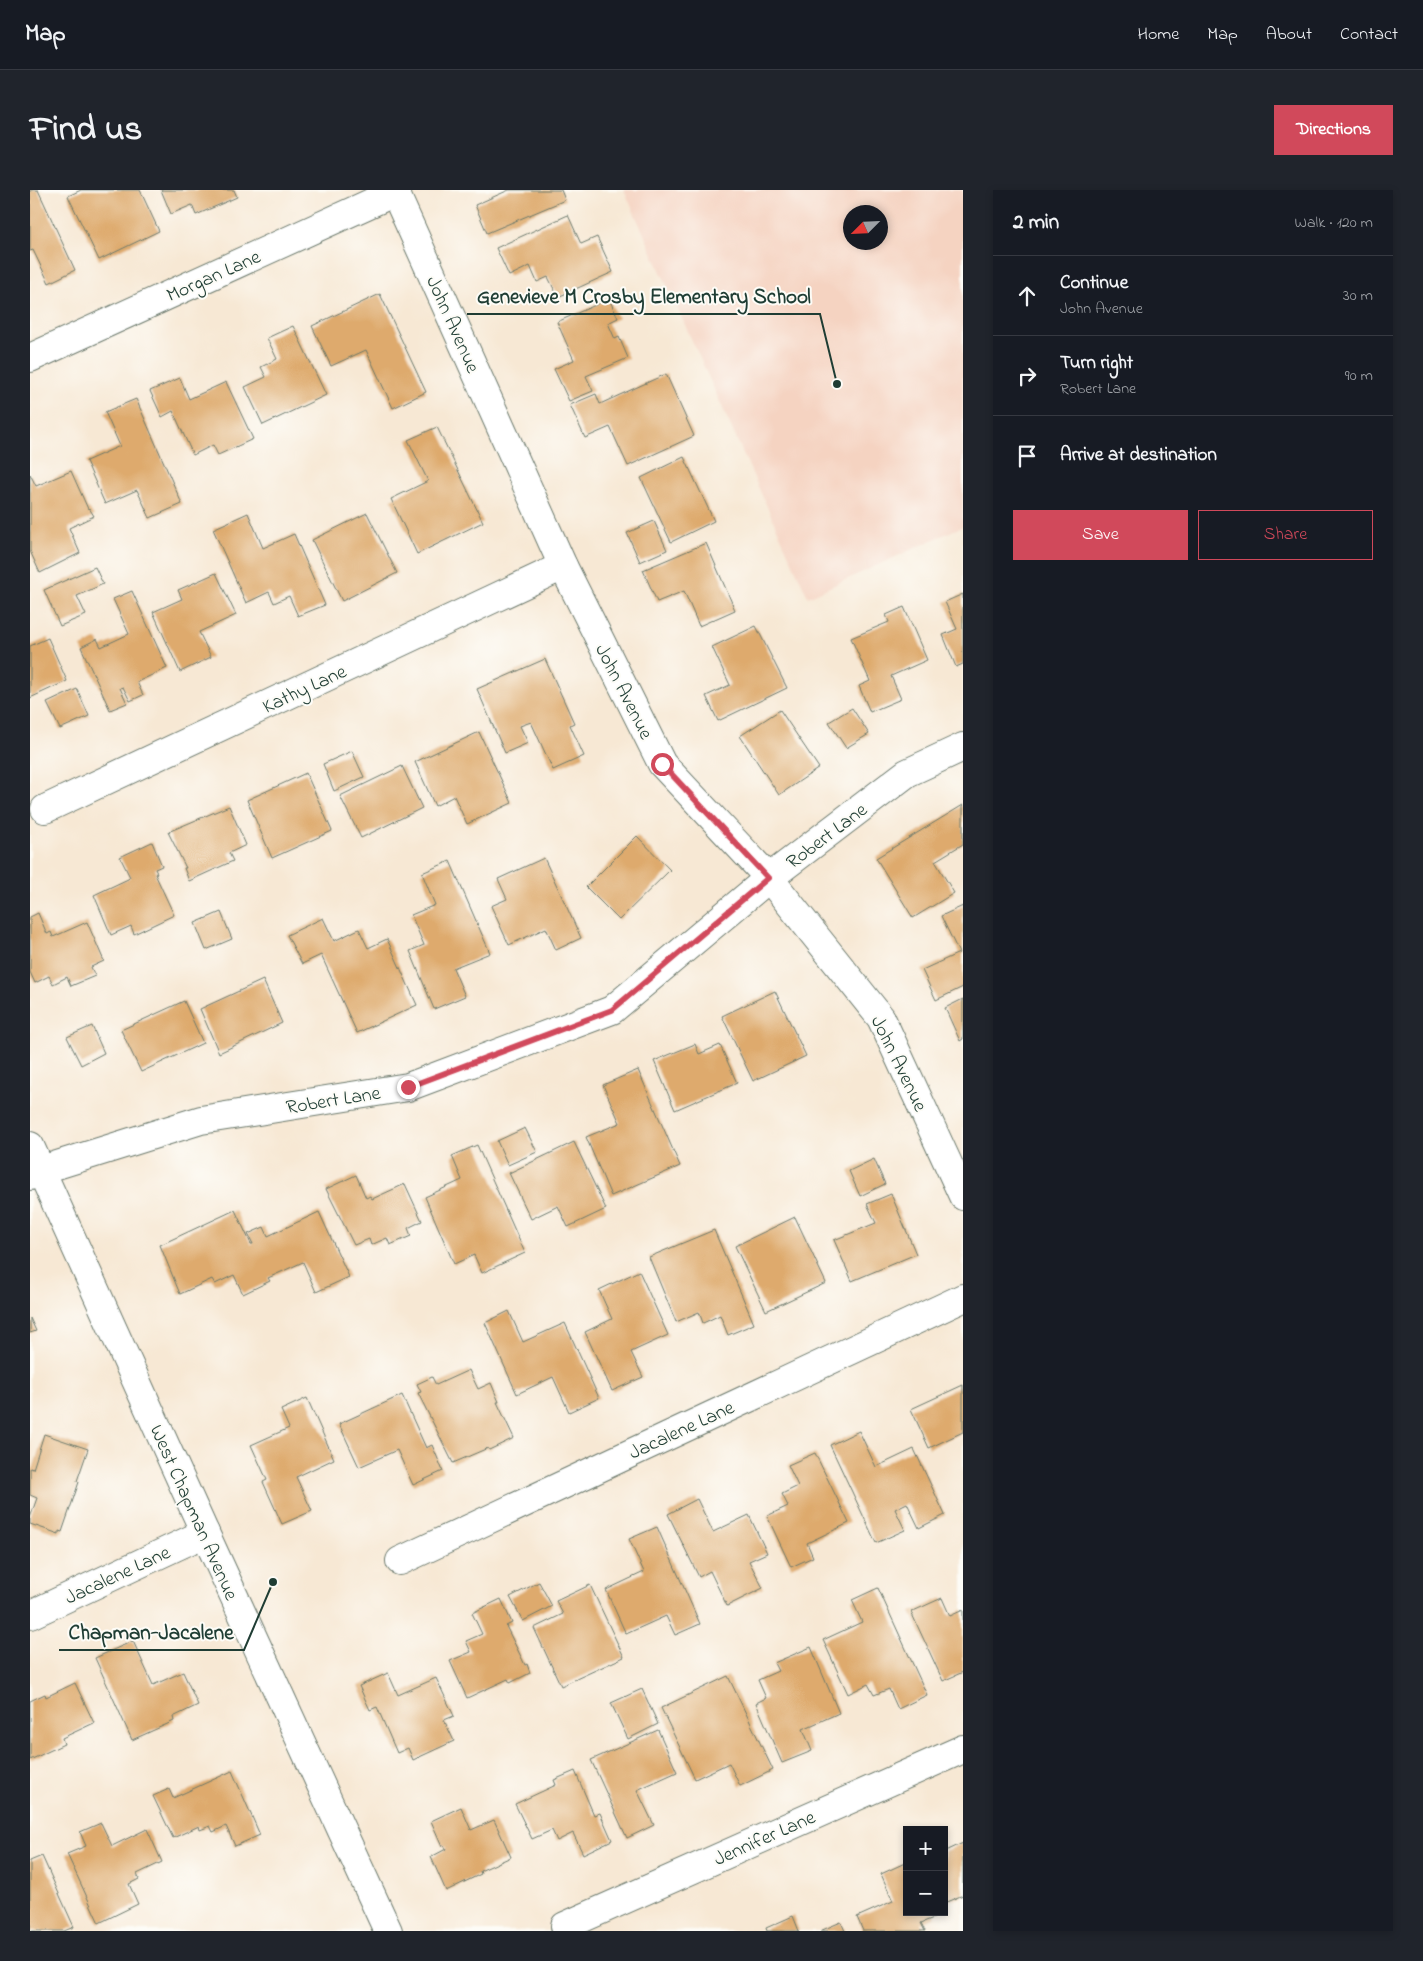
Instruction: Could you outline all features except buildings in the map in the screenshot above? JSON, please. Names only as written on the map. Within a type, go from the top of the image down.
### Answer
[{"type":"street","name":"Morgan Lane","points":[[30,358],[395,191]]},
{"type":"street","name":"John Avenue","points":[[395,191],[563,566],[662,764],[768,878],[881,1018],[963,1196]]},
{"type":"street","name":"Kathy Lane","points":[[45,809],[563,566]]},
{"type":"street","name":"Robert Lane","points":[[36,1173],[201,1120],[408,1087],[612,1010],[768,878],[907,773],[963,747]]},
{"type":"street","name":"West Chapman Avenue","points":[[30,1146],[36,1173],[205,1533],[388,1931]]},
{"type":"street","name":"Jacalene Lane","points":[[400,1561],[963,1298]]},
{"type":"street","name":"Jacalene Lane","points":[[30,1614],[205,1533]]},
{"type":"street","name":"Jennifer Lane","points":[[565,1926],[963,1749]]},
{"type":"shaded area","points":[[624,190],[963,190],[963,526],[808,597]]},
{"type":"place","name":"Genevieve M Crosby Elementary School","points":[[837,384]]},
{"type":"place","name":"Chapman-Jacalene","points":[[273,1582]]},
{"type":"route","points":[[408,1087],[612,1010],[768,878],[662,764]]}]
